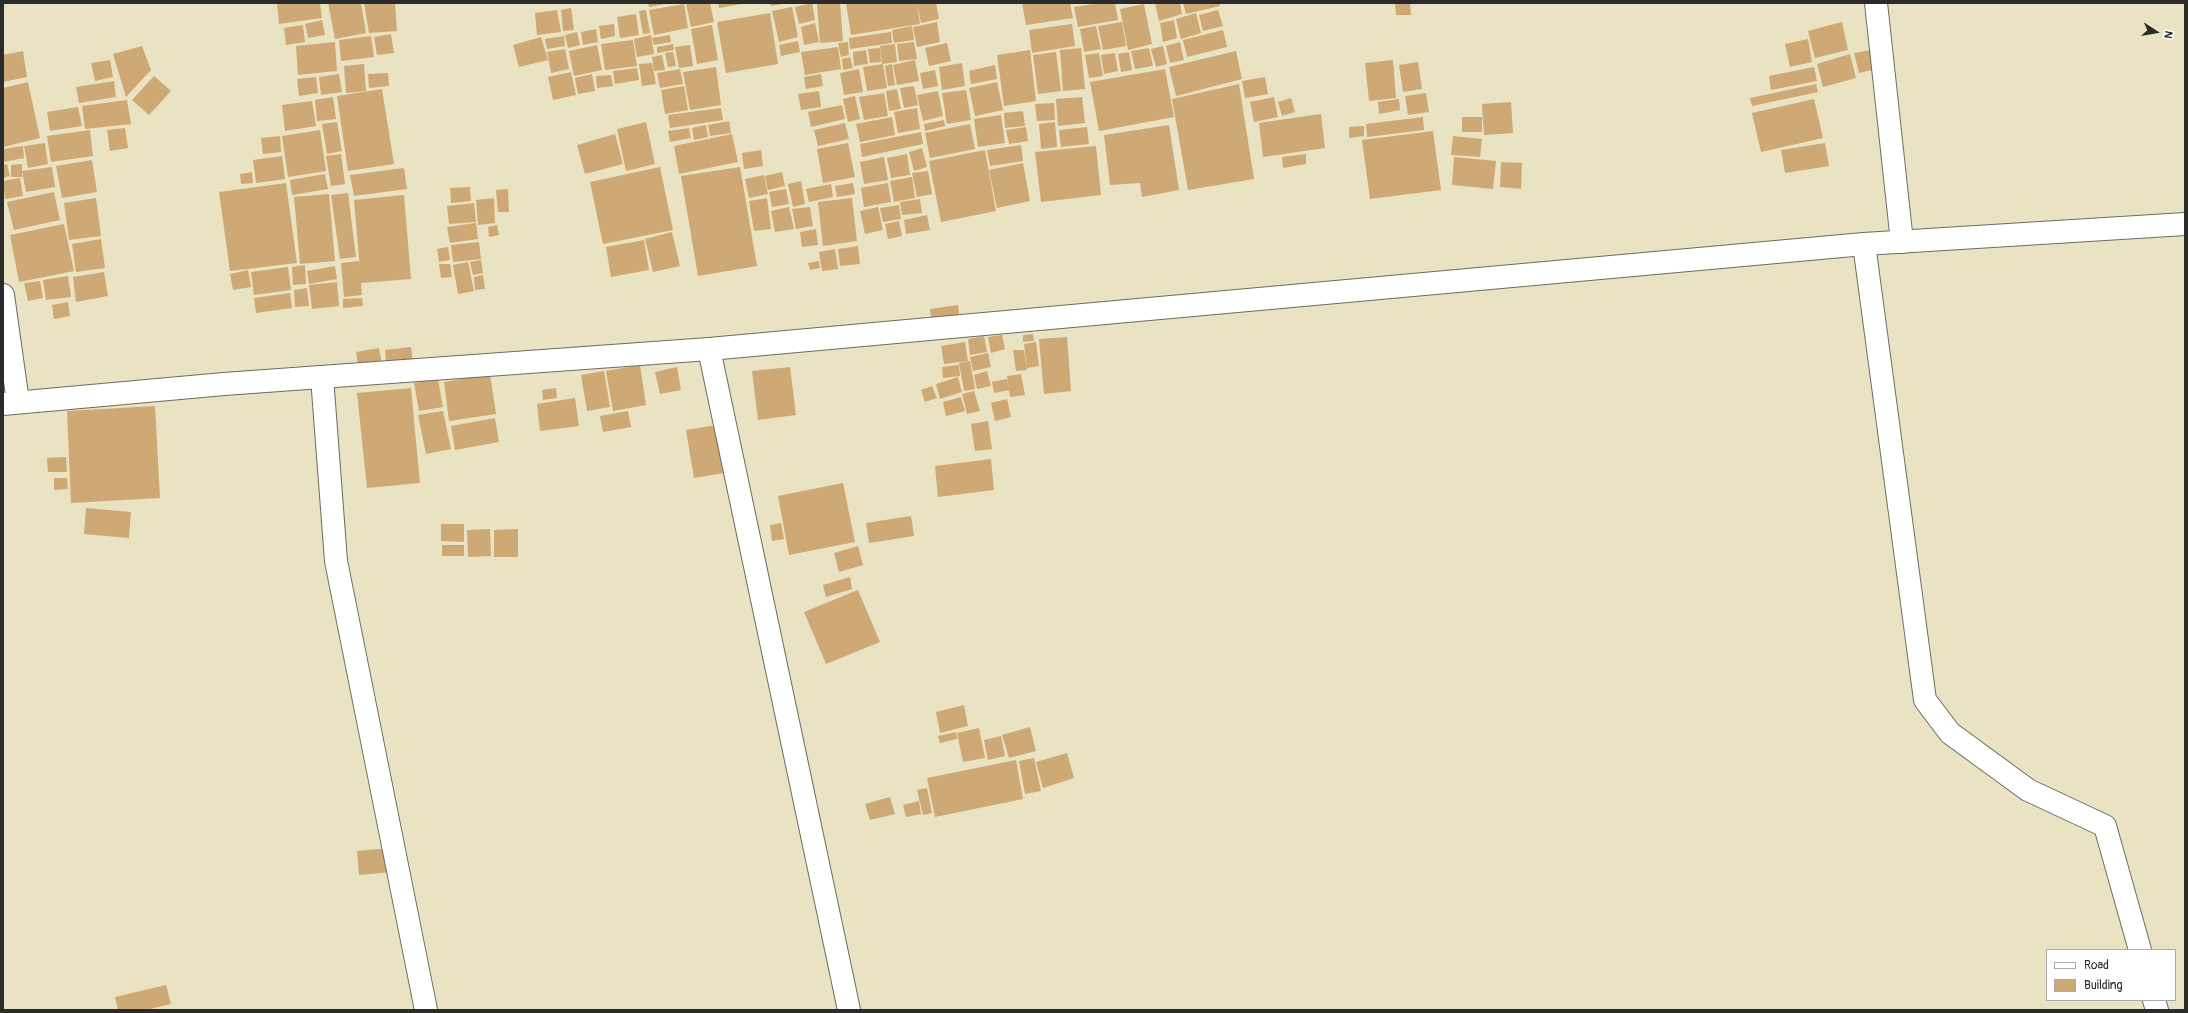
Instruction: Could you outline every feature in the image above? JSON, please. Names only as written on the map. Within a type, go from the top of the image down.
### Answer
[{"type":"street","points":[[1876,3],[1902,242]]},
{"type":"street","points":[[3,295],[10,403],[322,377],[709,350],[1864,244],[2185,224]]},
{"type":"street","points":[[1864,244],[1925,700],[1950,733],[2028,790],[2105,826],[2140,949]]},
{"type":"street","points":[[709,350],[849,1010]]},
{"type":"street","points":[[322,377],[336,561],[426,1010]]},
{"type":"building","points":[[277,3],[320,3],[322,18],[279,24]]},
{"type":"building","points":[[328,3],[361,3],[366,33],[335,39]]},
{"type":"building","points":[[364,3],[395,3],[397,31],[369,33]]},
{"type":"building","points":[[648,3],[665,3],[665,4],[649,7]]},
{"type":"building","points":[[686,3],[710,3],[714,22],[691,27]]},
{"type":"building","points":[[718,3],[741,3],[741,4],[719,8]]},
{"type":"building","points":[[770,3],[783,3],[783,4],[771,6]]},
{"type":"building","points":[[812,3],[815,20],[799,24],[795,7]]},
{"type":"building","points":[[817,3],[840,3],[843,41],[820,43]]},
{"type":"building","points":[[846,3],[917,3],[920,24],[851,35]]},
{"type":"building","points":[[917,3],[936,3],[939,19],[921,23]]},
{"type":"building","points":[[1022,3],[1070,3],[1073,18],[1026,25]]},
{"type":"building","points":[[1099,3],[1115,3],[1118,20],[1078,27],[1074,7]]},
{"type":"building","points":[[1155,3],[1180,3],[1182,14],[1159,21]]},
{"type":"building","points":[[1183,3],[1220,3],[1220,6],[1186,14]]},
{"type":"building","points":[[1395,3],[1410,3],[1411,15],[1396,15]]},
{"type":"building","points":[[684,4],[688,28],[654,35],[649,10]]},
{"type":"building","points":[[1144,4],[1152,44],[1128,50],[1120,9]]},
{"type":"building","points":[[792,7],[798,37],[779,42],[772,11]]},
{"type":"building","points":[[571,8],[574,30],[563,31],[561,10]]},
{"type":"building","points":[[557,10],[561,32],[537,35],[535,13]]},
{"type":"building","points":[[646,10],[650,33],[643,34],[639,11]]},
{"type":"building","points":[[1218,10],[1223,26],[1203,31],[1199,15]]},
{"type":"building","points":[[770,13],[778,64],[726,73],[717,22]]},
{"type":"building","points":[[1196,13],[1201,33],[1181,39],[1176,19]]},
{"type":"building","points":[[636,14],[639,35],[620,38],[617,17]]},
{"type":"building","points":[[322,20],[325,35],[308,38],[305,24]]},
{"type":"building","points":[[1174,20],[1177,38],[1163,42],[1160,23]]},
{"type":"building","points":[[937,22],[940,42],[917,47],[913,27]]},
{"type":"building","points":[[1122,22],[1126,46],[1103,50],[1098,26]]},
{"type":"building","points":[[1842,22],[1848,50],[1815,58],[1808,31]]},
{"type":"building","points":[[815,23],[819,42],[804,45],[801,27]]},
{"type":"building","points":[[614,24],[615,36],[601,39],[599,26]]},
{"type":"building","points":[[1072,24],[1075,46],[1032,53],[1029,30]]},
{"type":"building","points":[[303,25],[305,42],[286,45],[284,28]]},
{"type":"building","points":[[712,25],[718,60],[697,64],[691,29]]},
{"type":"building","points":[[912,26],[914,40],[894,43],[892,30]]},
{"type":"building","points":[[1096,26],[1101,49],[1084,52],[1080,29]]},
{"type":"building","points":[[596,29],[598,42],[583,45],[581,32]]},
{"type":"building","points":[[1223,30],[1227,47],[1187,57],[1183,40]]},
{"type":"building","points":[[577,32],[580,45],[568,48],[565,35]]},
{"type":"building","points":[[891,32],[892,43],[850,49],[849,38]]},
{"type":"building","points":[[391,34],[394,53],[377,55],[374,37]]},
{"type":"building","points":[[651,35],[654,54],[637,57],[634,39]]},
{"type":"building","points":[[670,35],[671,42],[654,45],[652,38]]},
{"type":"building","points":[[371,36],[374,57],[341,61],[339,40]]},
{"type":"building","points":[[564,36],[565,46],[547,49],[545,39]]},
{"type":"building","points":[[541,37],[548,60],[519,67],[513,45]]},
{"type":"building","points":[[1808,39],[1812,62],[1790,67],[1785,44]]},
{"type":"building","points":[[633,40],[637,66],[605,70],[601,44]]},
{"type":"building","points":[[798,41],[800,52],[781,56],[779,45]]},
{"type":"building","points":[[335,42],[337,71],[298,75],[296,46]]},
{"type":"building","points":[[848,42],[849,55],[841,57],[838,43]]},
{"type":"building","points":[[914,42],[917,59],[899,61],[897,44]]},
{"type":"building","points":[[1180,42],[1184,60],[1170,63],[1166,46]]},
{"type":"building","points":[[947,43],[951,61],[929,66],[925,48]]},
{"type":"building","points":[[673,44],[674,50],[657,53],[657,47]]},
{"type":"building","points":[[895,44],[897,62],[882,64],[880,46]]},
{"type":"building","points":[[597,45],[602,70],[574,76],[569,51]]},
{"type":"building","points":[[690,45],[693,66],[679,68],[675,47]]},
{"type":"building","points":[[142,46],[151,70],[126,97],[113,54]]},
{"type":"building","points":[[1163,46],[1167,64],[1156,67],[1151,49]]},
{"type":"building","points":[[838,47],[841,69],[805,75],[801,52]]},
{"type":"building","points":[[880,48],[881,62],[870,63],[868,49]]},
{"type":"building","points":[[1081,48],[1085,89],[1063,91],[1060,50]]},
{"type":"building","points":[[1149,48],[1153,66],[1135,69],[1131,51]]},
{"type":"building","points":[[565,49],[569,69],[551,73],[547,52]]},
{"type":"building","points":[[866,50],[868,64],[854,66],[853,52]]},
{"type":"building","points":[[1030,50],[1036,101],[1004,106],[997,55]]},
{"type":"building","points":[[1871,50],[1876,69],[1859,73],[1854,53]]},
{"type":"building","points":[[23,51],[27,77],[3,82],[3,55]]},
{"type":"building","points":[[1236,51],[1242,79],[1176,96],[1169,67]]},
{"type":"building","points":[[673,52],[676,66],[668,67],[665,53]]},
{"type":"building","points":[[1056,52],[1061,91],[1038,94],[1033,55]]},
{"type":"building","points":[[1129,52],[1132,70],[1121,72],[1118,54]]},
{"type":"building","points":[[1099,53],[1103,76],[1089,78],[1085,55]]},
{"type":"building","points":[[1115,53],[1118,71],[1104,74],[1101,55]]},
{"type":"building","points":[[1850,54],[1856,78],[1823,87],[1817,64]]},
{"type":"building","points":[[662,55],[665,70],[654,71],[652,57]]},
{"type":"building","points":[[850,57],[853,68],[843,70],[842,59]]},
{"type":"building","points":[[110,60],[113,77],[95,81],[91,63]]},
{"type":"building","points":[[915,60],[919,81],[897,85],[893,65]]},
{"type":"building","points":[[1393,60],[1396,98],[1369,101],[1365,63]]},
{"type":"building","points":[[1418,62],[1422,89],[1403,92],[1399,65]]},
{"type":"building","points":[[652,63],[656,84],[642,86],[639,64]]},
{"type":"building","points":[[962,63],[965,86],[942,90],[939,67]]},
{"type":"building","points":[[364,64],[366,91],[346,93],[344,66]]},
{"type":"building","points":[[883,64],[887,88],[867,91],[863,67]]},
{"type":"building","points":[[892,64],[895,85],[888,86],[885,66]]},
{"type":"building","points":[[995,65],[997,79],[971,84],[969,71]]},
{"type":"building","points":[[716,67],[721,105],[690,110],[683,72]]},
{"type":"building","points":[[1814,67],[1817,81],[1771,90],[1769,76]]},
{"type":"building","points":[[637,68],[639,80],[615,84],[613,71]]},
{"type":"building","points":[[680,69],[683,84],[660,88],[657,73]]},
{"type":"building","points":[[859,69],[863,92],[844,95],[840,73]]},
{"type":"building","points":[[1165,69],[1174,117],[1099,131],[1090,82]]},
{"type":"building","points":[[935,70],[938,86],[923,89],[920,73]]},
{"type":"building","points":[[571,72],[576,95],[553,100],[548,77]]},
{"type":"building","points":[[388,73],[389,86],[369,88],[368,74]]},
{"type":"building","points":[[339,74],[342,92],[321,95],[319,77]]},
{"type":"building","points":[[592,74],[595,91],[578,94],[575,78]]},
{"type":"building","points":[[821,74],[823,86],[806,89],[804,77]]},
{"type":"building","points":[[611,75],[613,86],[597,88],[596,76]]},
{"type":"building","points":[[154,76],[171,91],[149,115],[132,100]]},
{"type":"building","points":[[316,77],[318,93],[299,96],[297,79]]},
{"type":"building","points":[[1265,77],[1268,94],[1245,98],[1242,81]]},
{"type":"building","points":[[114,81],[116,97],[79,103],[76,87]]},
{"type":"building","points":[[28,82],[40,138],[3,147],[3,88]]},
{"type":"building","points":[[997,82],[1003,110],[975,116],[969,88]]},
{"type":"building","points":[[1239,84],[1254,179],[1188,190],[1172,99]]},
{"type":"building","points":[[1816,84],[1818,92],[1752,106],[1750,98]]},
{"type":"building","points":[[684,86],[688,110],[665,114],[661,90]]},
{"type":"building","points":[[914,86],[918,105],[904,108],[900,88]]},
{"type":"building","points":[[382,89],[394,164],[348,171],[337,96]]},
{"type":"building","points":[[897,89],[901,109],[889,111],[886,91]]},
{"type":"building","points":[[966,90],[971,120],[947,124],[942,93]]},
{"type":"building","points":[[819,91],[821,107],[801,110],[798,94]]},
{"type":"building","points":[[938,91],[943,116],[923,121],[917,95]]},
{"type":"building","points":[[884,93],[888,116],[864,120],[859,97]]},
{"type":"building","points":[[1426,93],[1429,112],[1408,115],[1405,96]]},
{"type":"building","points":[[855,96],[860,119],[848,122],[843,99]]},
{"type":"building","points":[[333,97],[336,119],[317,121],[315,100]]},
{"type":"building","points":[[1082,97],[1085,123],[1058,126],[1056,99]]},
{"type":"building","points":[[1274,97],[1278,117],[1254,122],[1250,102]]},
{"type":"building","points":[[1291,98],[1295,112],[1282,116],[1278,102]]},
{"type":"building","points":[[1399,99],[1400,110],[1379,114],[1378,102]]},
{"type":"building","points":[[1814,99],[1823,138],[1761,152],[1752,113]]},
{"type":"building","points":[[127,100],[131,124],[85,129],[82,106]]},
{"type":"building","points":[[312,101],[316,126],[285,131],[282,105]]},
{"type":"building","points":[[1511,102],[1513,133],[1484,135],[1482,104]]},
{"type":"building","points":[[1054,103],[1055,120],[1037,121],[1035,104]]},
{"type":"building","points":[[842,105],[845,119],[811,127],[808,112]]},
{"type":"building","points":[[78,107],[82,126],[50,131],[47,112]]},
{"type":"building","points":[[721,108],[723,120],[670,128],[668,115]]},
{"type":"building","points":[[917,108],[920,129],[898,133],[894,112]]},
{"type":"building","points":[[1023,111],[1025,126],[1005,128],[1004,113]]},
{"type":"building","points":[[1321,114],[1325,148],[1263,157],[1259,123]]},
{"type":"building","points":[[1001,115],[1005,143],[978,147],[974,119]]},
{"type":"building","points":[[892,117],[895,135],[860,142],[856,124]]},
{"type":"building","points":[[1423,117],[1424,130],[1367,137],[1366,124]]},
{"type":"building","points":[[1462,117],[1482,117],[1482,132],[1462,132]]},
{"type":"building","points":[[944,120],[945,126],[925,131],[924,124]]},
{"type":"building","points":[[729,121],[731,133],[710,136],[708,125]]},
{"type":"building","points":[[337,122],[342,151],[327,154],[322,124]]},
{"type":"building","points":[[646,122],[655,164],[626,171],[617,129]]},
{"type":"building","points":[[1055,122],[1057,147],[1041,149],[1039,124]]},
{"type":"building","points":[[845,123],[849,139],[818,146],[814,130]]},
{"type":"building","points":[[970,124],[975,149],[930,158],[925,133]]},
{"type":"building","points":[[706,125],[708,137],[694,140],[692,128]]},
{"type":"building","points":[[1169,125],[1179,190],[1142,197],[1140,183],[1110,185],[1104,135]]},
{"type":"building","points":[[1364,126],[1364,136],[1349,138],[1349,127]]},
{"type":"building","points":[[1026,127],[1028,141],[1009,144],[1006,130]]},
{"type":"building","points":[[1087,127],[1089,144],[1061,147],[1059,130]]},
{"type":"building","points":[[125,128],[128,148],[110,151],[107,130]]},
{"type":"building","points":[[689,128],[691,138],[670,142],[668,131]]},
{"type":"building","points":[[90,130],[93,156],[51,162],[47,136]]},
{"type":"building","points":[[320,130],[326,171],[288,177],[282,136]]},
{"type":"building","points":[[1433,131],[1441,190],[1370,199],[1362,140]]},
{"type":"building","points":[[921,132],[923,144],[862,157],[860,144]]},
{"type":"building","points":[[615,134],[623,164],[585,174],[577,145]]},
{"type":"building","points":[[732,134],[738,162],[679,174],[674,146]]},
{"type":"building","points":[[280,136],[281,152],[263,154],[261,138]]},
{"type":"building","points":[[1453,136],[1482,139],[1480,157],[1451,155]]},
{"type":"building","points":[[45,143],[48,164],[28,168],[24,146]]},
{"type":"building","points":[[848,143],[855,177],[823,183],[817,149]]},
{"type":"building","points":[[1825,143],[1829,166],[1785,173],[1781,150]]},
{"type":"building","points":[[1021,145],[1023,161],[990,166],[987,150]]},
{"type":"building","points":[[23,146],[24,158],[3,162],[3,149]]},
{"type":"building","points":[[1096,146],[1101,195],[1041,202],[1035,152]]},
{"type":"building","points":[[922,148],[927,167],[914,171],[909,152]]},
{"type":"building","points":[[761,150],[763,166],[744,169],[742,153]]},
{"type":"building","points":[[985,150],[996,211],[941,222],[929,161]]},
{"type":"building","points":[[341,154],[345,184],[331,186],[326,156]]},
{"type":"building","points":[[907,154],[910,175],[891,178],[887,158]]},
{"type":"building","points":[[1306,154],[1306,164],[1283,168],[1282,157]]},
{"type":"building","points":[[282,156],[285,179],[256,183],[253,160]]},
{"type":"building","points":[[884,157],[888,180],[864,184],[860,162]]},
{"type":"building","points":[[1454,157],[1496,161],[1493,189],[1452,185]]},
{"type":"building","points":[[92,160],[97,192],[62,198],[56,166]]},
{"type":"building","points":[[1501,162],[1522,163],[1521,189],[1500,187]]},
{"type":"building","points":[[1023,163],[1030,201],[997,208],[989,170]]},
{"type":"building","points":[[7,164],[10,176],[3,178],[3,165]]},
{"type":"building","points":[[22,164],[22,177],[11,177],[11,165]]},
{"type":"building","points":[[52,167],[55,187],[26,192],[22,171]]},
{"type":"building","points":[[660,167],[673,230],[603,244],[590,182]]},
{"type":"building","points":[[740,167],[757,266],[698,276],[681,176]]},
{"type":"building","points":[[404,168],[407,189],[354,196],[350,175]]},
{"type":"building","points":[[928,171],[932,194],[917,197],[912,173]]},
{"type":"building","points":[[252,172],[253,183],[241,184],[240,174]]},
{"type":"building","points":[[782,172],[785,186],[768,190],[765,176]]},
{"type":"building","points":[[325,174],[328,189],[292,195],[290,180]]},
{"type":"building","points":[[764,175],[768,194],[749,198],[745,179]]},
{"type":"building","points":[[912,177],[915,198],[894,202],[890,181]]},
{"type":"building","points":[[20,178],[23,196],[5,199],[3,181]]},
{"type":"building","points":[[801,181],[805,204],[793,207],[788,184]]},
{"type":"building","points":[[286,183],[297,263],[230,271],[219,192]]},
{"type":"building","points":[[853,183],[855,194],[837,197],[835,186]]},
{"type":"building","points":[[888,183],[891,202],[864,207],[861,188]]},
{"type":"building","points":[[831,184],[833,197],[809,202],[806,189]]},
{"type":"building","points":[[470,187],[471,201],[451,203],[450,188]]},
{"type":"building","points":[[508,189],[509,212],[498,212],[496,190]]},
{"type":"building","points":[[786,189],[789,204],[772,207],[769,192]]},
{"type":"building","points":[[54,192],[60,220],[14,230],[7,202]]},
{"type":"building","points":[[348,193],[356,257],[340,259],[331,195]]},
{"type":"building","points":[[329,194],[335,261],[300,264],[294,197]]},
{"type":"building","points":[[404,195],[411,279],[361,283],[362,295],[344,297],[341,263],[359,261],[360,269],[354,200]]},
{"type":"building","points":[[96,198],[101,236],[69,240],[64,203]]},
{"type":"building","points":[[494,198],[495,223],[478,225],[476,200]]},
{"type":"building","points":[[767,198],[771,229],[754,231],[749,201]]},
{"type":"building","points":[[852,198],[857,241],[823,246],[818,202]]},
{"type":"building","points":[[920,199],[922,213],[902,215],[900,202]]},
{"type":"building","points":[[474,203],[476,222],[449,224],[447,206]]},
{"type":"building","points":[[899,205],[901,219],[883,222],[880,208]]},
{"type":"building","points":[[789,207],[794,229],[775,232],[771,211]]},
{"type":"building","points":[[810,207],[813,226],[796,229],[792,209]]},
{"type":"building","points":[[878,207],[883,230],[865,234],[860,211]]},
{"type":"building","points":[[927,215],[930,230],[906,234],[904,220]]},
{"type":"building","points":[[899,221],[902,236],[888,239],[885,224]]},
{"type":"building","points":[[476,223],[478,239],[450,243],[447,227]]},
{"type":"building","points":[[64,224],[74,271],[19,282],[10,235]]},
{"type":"building","points":[[497,225],[499,235],[489,237],[488,227]]},
{"type":"building","points":[[816,229],[818,245],[802,247],[800,232]]},
{"type":"building","points":[[672,232],[680,266],[653,272],[645,239]]},
{"type":"building","points":[[101,239],[105,268],[76,272],[72,244]]},
{"type":"building","points":[[644,240],[649,270],[611,277],[606,247]]},
{"type":"building","points":[[479,242],[481,259],[453,262],[451,245]]},
{"type":"building","points":[[858,246],[860,264],[840,266],[838,249]]},
{"type":"building","points":[[448,247],[450,260],[439,262],[437,249]]},
{"type":"building","points":[[835,249],[838,269],[822,271],[819,252]]},
{"type":"building","points":[[481,260],[483,273],[473,275],[470,262]]},
{"type":"building","points":[[819,261],[820,268],[810,270],[808,263]]},
{"type":"building","points":[[468,262],[474,291],[458,294],[453,265]]},
{"type":"building","points":[[439,264],[450,264],[452,277],[441,278]]},
{"type":"building","points":[[305,265],[306,284],[293,285],[292,267]]},
{"type":"building","points":[[335,266],[337,279],[309,284],[307,271]]},
{"type":"building","points":[[288,267],[291,290],[254,295],[251,272]]},
{"type":"building","points":[[248,270],[251,287],[233,290],[230,274]]},
{"type":"building","points":[[104,272],[108,296],[76,302],[73,277]]},
{"type":"building","points":[[483,275],[485,289],[475,290],[474,277]]},
{"type":"building","points":[[68,276],[71,297],[46,300],[43,280]]},
{"type":"building","points":[[40,281],[43,298],[28,301],[24,283]]},
{"type":"building","points":[[337,282],[339,306],[312,309],[309,285]]},
{"type":"building","points":[[307,288],[309,306],[295,307],[294,290]]},
{"type":"building","points":[[290,293],[292,308],[256,313],[254,298]]},
{"type":"building","points":[[362,298],[363,306],[343,308],[343,299]]},
{"type":"building","points":[[68,302],[70,316],[54,319],[52,305]]},
{"type":"building","points":[[958,305],[960,322],[932,326],[930,309]]},
{"type":"building","points":[[1033,334],[1034,341],[1023,342],[1023,335]]},
{"type":"building","points":[[1002,335],[1005,349],[991,353],[988,337]]},
{"type":"building","points":[[984,336],[987,352],[970,355],[968,339]]},
{"type":"building","points":[[1067,337],[1071,391],[1044,394],[1039,339]]},
{"type":"building","points":[[965,342],[968,361],[944,364],[941,346]]},
{"type":"building","points":[[1036,342],[1039,366],[1027,368],[1024,344]]},
{"type":"building","points":[[411,347],[415,379],[388,382],[385,350]]},
{"type":"building","points":[[379,348],[385,381],[361,384],[356,352]]},
{"type":"building","points":[[1013,350],[1024,350],[1027,370],[1016,371]]},
{"type":"building","points":[[988,353],[991,367],[973,371],[970,357]]},
{"type":"building","points":[[970,361],[975,389],[964,391],[959,363]]},
{"type":"building","points":[[640,365],[646,405],[613,411],[606,371]]},
{"type":"building","points":[[959,365],[960,376],[943,378],[942,367]]},
{"type":"building","points":[[677,367],[681,390],[660,394],[655,372]]},
{"type":"building","points":[[790,367],[796,415],[758,420],[752,371]]},
{"type":"building","points":[[604,371],[610,407],[587,411],[581,375]]},
{"type":"building","points":[[987,371],[991,386],[977,389],[974,375]]},
{"type":"building","points":[[490,374],[496,414],[449,421],[444,382]]},
{"type":"building","points":[[1021,374],[1025,395],[1010,397],[1007,376]]},
{"type":"building","points":[[958,377],[962,392],[940,399],[936,384]]},
{"type":"building","points":[[438,379],[443,407],[419,411],[414,383]]},
{"type":"building","points":[[1007,379],[1009,390],[994,393],[992,382]]},
{"type":"building","points":[[932,386],[937,398],[925,402],[921,390]]},
{"type":"building","points":[[411,388],[420,483],[367,488],[357,393]]},
{"type":"building","points":[[556,388],[557,398],[543,400],[542,390]]},
{"type":"building","points":[[974,391],[980,411],[967,414],[962,394]]},
{"type":"building","points":[[961,397],[965,411],[946,416],[943,402]]},
{"type":"building","points":[[575,398],[579,426],[540,431],[537,404]]},
{"type":"building","points":[[1007,399],[1011,417],[995,421],[991,403]]},
{"type":"building","points":[[155,406],[160,498],[71,503],[67,411]]},
{"type":"building","points":[[443,411],[451,449],[426,454],[418,415]]},
{"type":"building","points":[[628,411],[631,427],[603,432],[600,416]]},
{"type":"building","points":[[495,418],[499,442],[455,450],[451,426]]},
{"type":"building","points":[[988,421],[992,449],[975,451],[971,424]]},
{"type":"building","points":[[723,424],[730,472],[694,478],[686,430]]},
{"type":"building","points":[[66,457],[67,472],[48,472],[47,458]]},
{"type":"building","points":[[991,459],[994,490],[938,497],[935,466]]},
{"type":"building","points":[[54,478],[67,478],[68,489],[54,490]]},
{"type":"building","points":[[843,483],[855,542],[789,555],[778,496]]},
{"type":"building","points":[[86,508],[131,512],[129,538],[84,534]]},
{"type":"building","points":[[911,516],[914,536],[869,543],[866,523]]},
{"type":"building","points":[[781,523],[784,539],[772,541],[770,525]]},
{"type":"building","points":[[441,524],[464,524],[464,542],[441,541]]},
{"type":"building","points":[[490,529],[491,556],[468,557],[467,530]]},
{"type":"building","points":[[518,529],[518,557],[494,557],[494,530]]},
{"type":"building","points":[[442,545],[464,545],[464,556],[442,556]]},
{"type":"building","points":[[858,546],[863,565],[839,572],[834,553]]},
{"type":"building","points":[[850,577],[852,589],[826,597],[823,585]]},
{"type":"building","points":[[858,590],[880,642],[826,664],[804,612]]},
{"type":"building","points":[[964,705],[968,726],[940,733],[936,712]]},
{"type":"building","points":[[1030,727],[1036,751],[1009,758],[1002,735]]},
{"type":"building","points":[[979,728],[985,758],[963,762],[957,733]]},
{"type":"building","points":[[956,732],[957,739],[940,743],[938,736]]},
{"type":"building","points":[[1001,736],[1005,756],[988,760],[984,740]]},
{"type":"building","points":[[1067,753],[1074,778],[1043,788],[1036,762]]},
{"type":"building","points":[[1034,758],[1041,791],[1025,794],[1019,761]]},
{"type":"building","points":[[1016,760],[1023,799],[935,817],[927,778]]},
{"type":"building","points":[[927,788],[932,813],[923,815],[917,790]]},
{"type":"building","points":[[890,797],[895,814],[870,820],[865,804]]},
{"type":"building","points":[[919,801],[921,814],[906,817],[903,805]]},
{"type":"building","points":[[390,848],[392,872],[359,875],[357,851]]},
{"type":"building","points":[[166,985],[171,1004],[146,1010],[118,1010],[115,997]]}]
